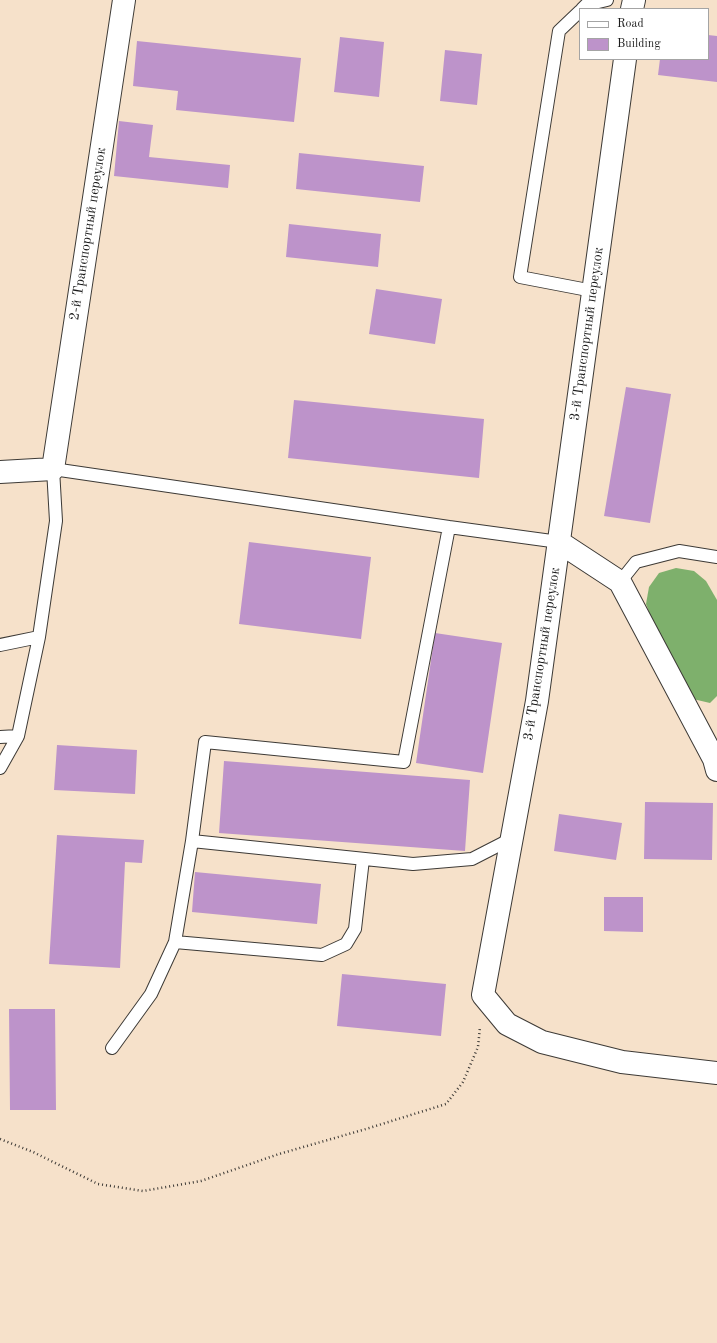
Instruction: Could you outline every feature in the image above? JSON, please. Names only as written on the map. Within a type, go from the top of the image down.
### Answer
[{"type":"street","name":"2-й Транспортный переулок","points":[[53,469],[124,0]]},
{"type":"street","name":"3-й Транспортный переулок","points":[[483,995],[537,701],[625,60]]},
{"type":"street","points":[[0,472],[53,469]]},
{"type":"street","points":[[559,542],[620,582],[714,759],[717,770]]},
{"type":"street","points":[[483,995],[507,1024],[542,1042],[622,1062],[717,1073]]},
{"type":"lane","points":[[583,8],[586,5],[607,0]]},
{"type":"lane","points":[[579,12],[559,31],[520,277],[593,291]]},
{"type":"lane","points":[[0,768],[18,736],[39,637],[56,521],[53,469],[559,542]]},
{"type":"lane","points":[[112,1048],[151,994],[175,942],[192,841],[205,742],[404,762],[449,527]]},
{"type":"lane","points":[[620,582],[636,562],[679,551],[717,557]]},
{"type":"lane","points":[[0,645],[39,637]]},
{"type":"lane","points":[[0,737],[18,736]]},
{"type":"lane","points":[[192,841],[413,864],[472,858],[511,839]]},
{"type":"lane","points":[[175,942],[322,955],[346,944],[355,929],[363,859]]},
{"type":"path","points":[[0,1139],[33,1152],[98,1184],[143,1191],[201,1181],[279,1154],[446,1104],[463,1082],[478,1047],[483,995]]},
{"type":"green space","points":[[676,568],[694,571],[706,581],[717,600],[717,696],[710,703],[693,699],[652,620],[646,604],[649,587],[659,573]]},
{"type":"building","points":[[709,35],[717,36],[717,82],[658,75],[660,60],[709,60]]},
{"type":"building","points":[[340,37],[384,42],[379,97],[334,92]]},
{"type":"building","points":[[137,41],[301,58],[294,122],[176,110],[178,91],[133,86]]},
{"type":"building","points":[[445,50],[482,54],[477,105],[440,101]]},
{"type":"building","points":[[119,121],[153,125],[149,157],[230,165],[228,188],[114,176]]},
{"type":"building","points":[[299,153],[424,166],[420,202],[296,189]]},
{"type":"building","points":[[289,224],[381,234],[378,267],[286,257]]},
{"type":"building","points":[[376,289],[442,299],[435,344],[369,334]]},
{"type":"building","points":[[626,387],[671,394],[650,523],[604,516]]},
{"type":"building","points":[[294,400],[484,419],[479,478],[288,458]]},
{"type":"building","points":[[249,542],[371,557],[361,639],[239,624]]},
{"type":"building","points":[[435,633],[502,643],[483,773],[416,763]]},
{"type":"building","points":[[57,745],[137,750],[135,794],[54,790]]},
{"type":"building","points":[[224,761],[470,780],[465,851],[219,833]]},
{"type":"building","points":[[645,802],[713,803],[712,860],[644,859]]},
{"type":"building","points":[[559,814],[622,823],[616,860],[554,851]]},
{"type":"building","points":[[57,835],[144,840],[142,863],[125,862],[120,968],[49,964]]},
{"type":"building","points":[[195,872],[321,884],[317,924],[192,912]]},
{"type":"building","points":[[604,897],[643,897],[643,932],[604,931]]},
{"type":"building","points":[[342,974],[446,984],[441,1036],[337,1026]]},
{"type":"building","points":[[9,1009],[55,1009],[56,1110],[10,1110]]}]
